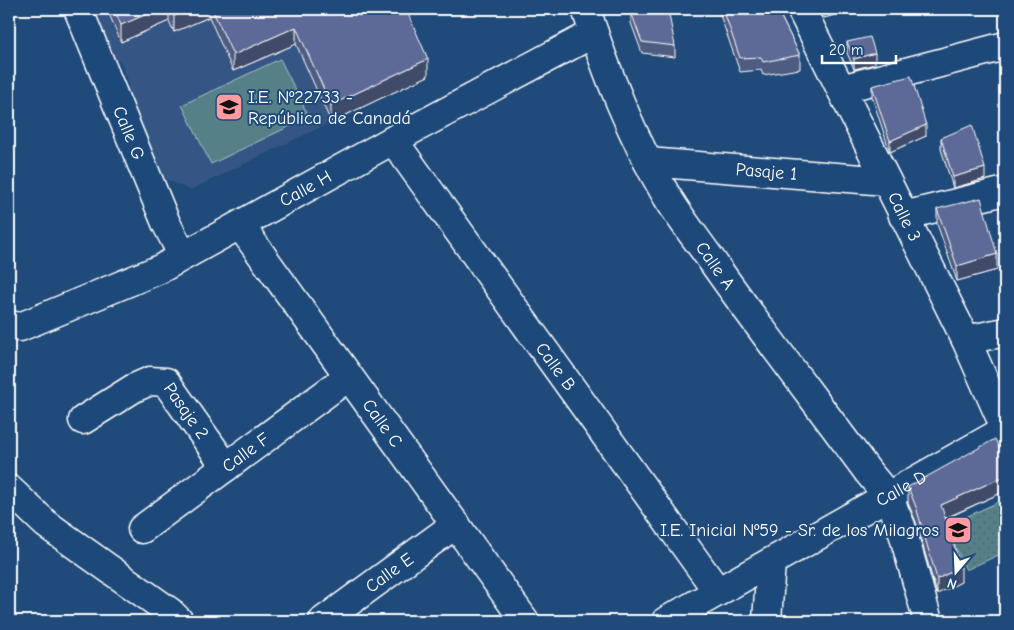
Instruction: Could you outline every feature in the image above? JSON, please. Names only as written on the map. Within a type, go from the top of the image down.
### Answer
[{"type":"street","name":"Calle G","points":[[78,9],[166,223],[182,256]]},
{"type":"street","name":"Calle 3","points":[[800,9],[966,340],[1005,429]]},
{"type":"street","name":"Calle H","points":[[9,325],[20,328],[160,269],[393,140],[590,21]]},
{"type":"street","name":"Calle A","points":[[590,21],[648,162],[666,195],[731,288],[868,472],[888,496],[901,526],[928,621]]},
{"type":"street","points":[[841,88],[1005,46]]},
{"type":"street","name":"Calle B","points":[[393,140],[718,592]]},
{"type":"street","name":"Pasaje 1","points":[[648,162],[886,180]]},
{"type":"street","points":[[903,216],[1005,191]]},
{"type":"street","name":"Calle C","points":[[240,225],[525,621]]},
{"type":"street","points":[[966,340],[1005,332]]},
{"type":"street","name":"Calle F","points":[[142,529],[348,377]]},
{"type":"street","name":"Pasaje 2","points":[[83,420],[134,388],[150,381],[166,382],[226,467]]},
{"type":"street","name":"Calle D","points":[[666,621],[1005,429]]},
{"type":"street","points":[[9,488],[46,524],[170,612],[178,621]]},
{"type":"street","name":"Calle E","points":[[323,621],[456,524]]},
{"type":"street","points":[[767,621],[771,562]]},
{"type":"shaded area","name":"I.E. Nº22733 - República de Canadá","points":[[91,9],[280,9],[331,122],[190,190],[163,178],[126,92],[129,83],[121,62],[111,57]]},
{"type":"green space","points":[[280,59],[309,117],[211,164],[182,105]]},
{"type":"green space","points":[[1005,499],[1005,552],[966,570],[946,526]]},
{"type":"building","points":[[114,9],[159,9],[121,25]]},
{"type":"building","points":[[171,9],[190,9],[174,16]]},
{"type":"building","points":[[212,9],[406,9],[428,59],[331,105],[296,27],[233,55]]},
{"type":"building","points":[[644,9],[668,9],[675,46],[642,42],[631,12]]},
{"type":"building","points":[[723,9],[777,9],[800,55],[763,62],[761,57],[740,58]]},
{"type":"building","points":[[870,37],[875,53],[854,59],[847,42]]},
{"type":"building","points":[[911,76],[926,125],[890,141],[872,86]]},
{"type":"building","points":[[972,125],[985,168],[953,177],[941,138]]},
{"type":"building","points":[[981,198],[997,254],[957,266],[937,209]]},
{"type":"building","points":[[995,439],[1005,461],[1005,476],[941,505],[961,567],[937,579],[916,507],[908,487]]},
{"type":"place","name":"I.E. Nº22733 - República de Canadá","points":[[229,107]]},
{"type":"place","name":"I.E. Inicial Nº59 - Sr. de los Milagros","points":[[958,530]]}]
